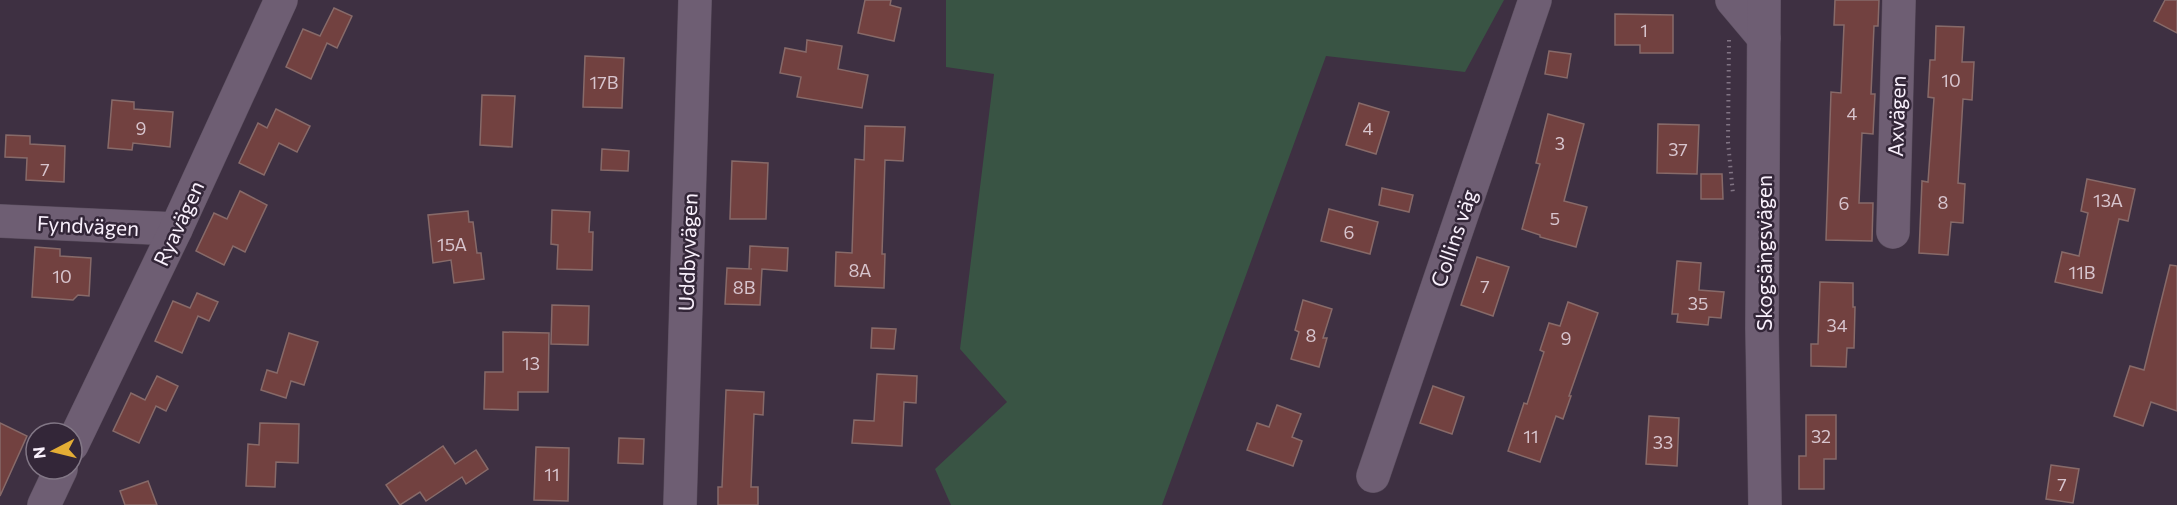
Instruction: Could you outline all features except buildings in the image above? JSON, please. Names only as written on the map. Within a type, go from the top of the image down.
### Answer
[{"type":"street","name":"Ryavägen","points":[[84,421],[176,229],[281,0]]},
{"type":"street","name":"Uddbyvägen","points":[[680,505],[696,0]]},
{"type":"street","name":"Collins väg","points":[[1373,476],[1535,0]]},
{"type":"street","points":[[1732,0],[1764,38]]},
{"type":"street","name":"Skogsängsvägen","points":[[1764,0],[1762,328],[1765,505]]},
{"type":"street","name":"Axvägen","points":[[1893,232],[1899,0]]},
{"type":"street","name":"Fyndvägen","points":[[0,221],[176,229]]},
{"type":"street","points":[[44,505],[55,481]]},
{"type":"green space","points":[[946,0],[1504,0],[1465,72],[1326,56],[1162,505],[951,505],[935,469],[1007,402],[960,349],[994,74],[946,67]]}]
